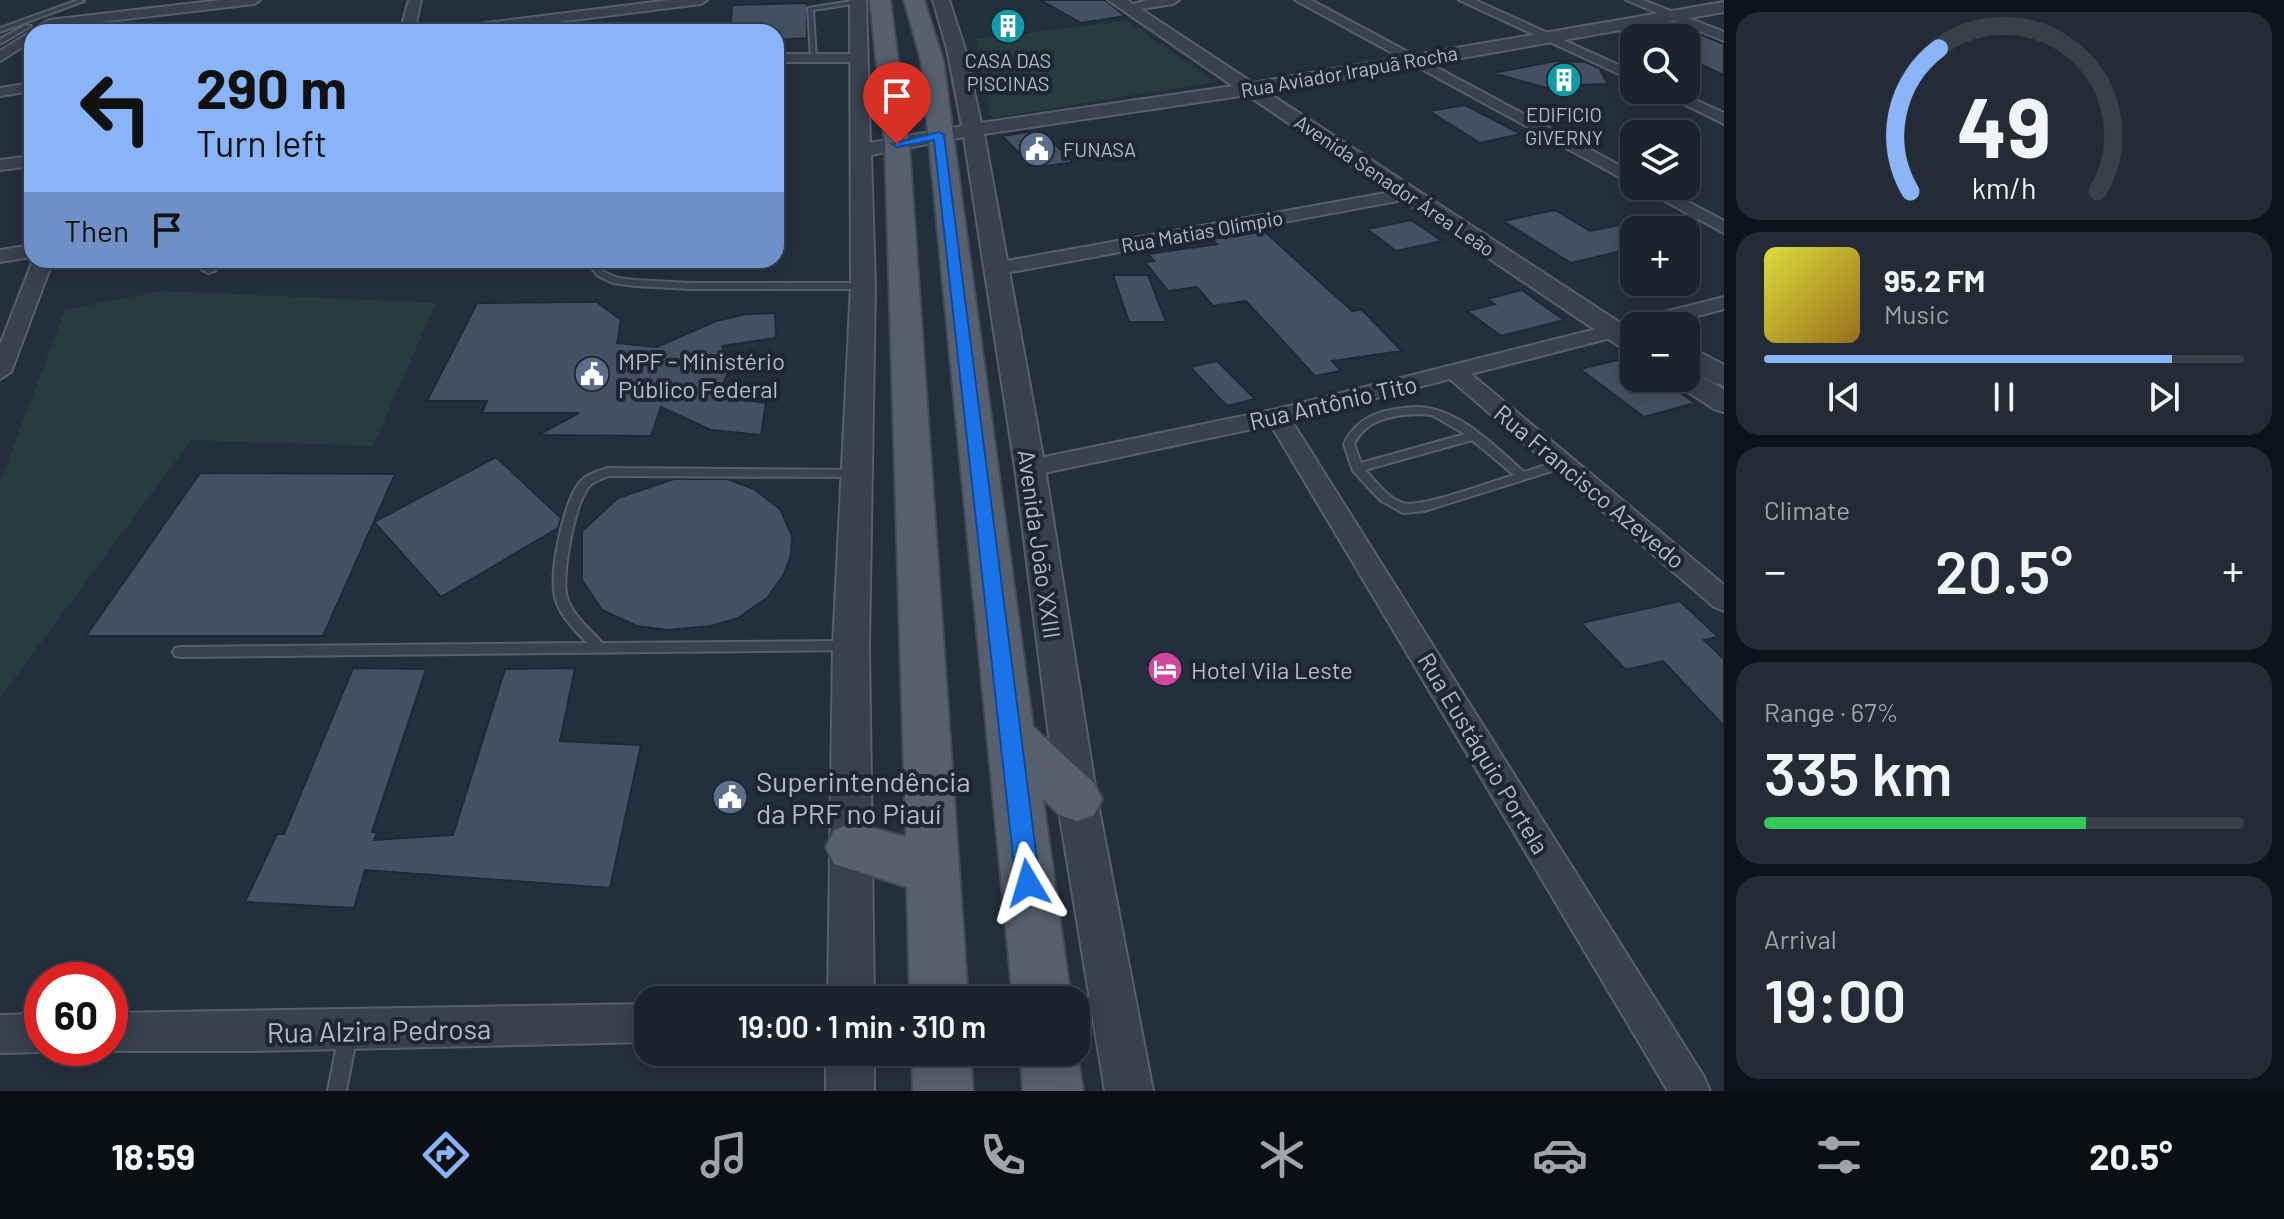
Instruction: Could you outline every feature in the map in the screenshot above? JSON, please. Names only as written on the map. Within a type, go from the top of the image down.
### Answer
[{"type":"main road","name":"Avenida João XXIII","points":[[914,0],[956,133],[1011,736],[1040,986]]},
{"type":"main road","points":[[860,27],[870,5]]},
{"type":"main road","points":[[870,5],[933,869],[938,986]]},
{"type":"main road","points":[[932,60],[956,49]]},
{"type":"main road","points":[[1011,736],[1077,799]]},
{"type":"main road","points":[[852,847],[933,869]]},
{"type":"main road","points":[[942,1066],[943,1091]]},
{"type":"main road","points":[[1050,1066],[1053,1091]]},
{"type":"street","points":[[82,24],[254,0]]},
{"type":"street","points":[[409,24],[415,0]]},
{"type":"street","points":[[524,24],[701,0]]},
{"type":"street","name":"Avenida João XXIII","points":[[941,0],[956,49],[956,133],[995,269],[1030,468],[1077,799],[1129,1091]]},
{"type":"street","points":[[1132,3],[1173,0]]},
{"type":"street","points":[[1301,0],[1620,172]]},
{"type":"street","points":[[1465,0],[1620,71]]},
{"type":"street","points":[[1632,0],[1724,37]]},
{"type":"street","name":"Avenida Senador Área Leão","points":[[1132,3],[1620,321]]},
{"type":"street","points":[[48,24],[75,5]]},
{"type":"street","name":"Rua Aviador Irapuã Rocha","points":[[879,148],[956,133],[1261,87],[1724,7]]},
{"type":"street","points":[[600,24],[605,12]]},
{"type":"street","points":[[851,986],[851,646],[863,286],[879,148],[858,58],[860,27]]},
{"type":"street","points":[[0,57],[24,40]]},
{"type":"street","points":[[784,58],[858,58]]},
{"type":"street","name":"Avenida Senador Área Leão","points":[[1261,87],[1408,194],[1620,322]]},
{"type":"street","points":[[0,92],[24,88]]},
{"type":"street","points":[[1692,104],[1724,119]]},
{"type":"street","points":[[0,165],[24,162]]},
{"type":"street","name":"Rua Matias Olimpio","points":[[995,269],[1408,194]]},
{"type":"street","points":[[1672,200],[1724,228]]},
{"type":"street","points":[[0,256],[24,252]]},
{"type":"street","points":[[0,372],[40,268]]},
{"type":"street","name":"Rua Antônio Tito","points":[[1694,312],[1724,303]]},
{"type":"street","name":"Rua Antônio Tito","points":[[1030,468],[1277,416],[1620,333]]},
{"type":"street","points":[[1700,362],[1724,377]]},
{"type":"street","name":"Rua Francisco Azevedo","points":[[1456,373],[1724,600]]},
{"type":"street","points":[[1700,387],[1724,403]]},
{"type":"street","name":"Rua Eustáquio Portela","points":[[1277,416],[1690,1091]]},
{"type":"street","name":"Rua Alzira Pedrosa","points":[[128,1032],[634,1023]]},
{"type":"street","points":[[0,1034],[24,1033]]},
{"type":"street","points":[[850,1066],[850,1091]]},
{"type":"lane","points":[[32,24],[75,5]]},
{"type":"lane","points":[[29,24],[75,5]]},
{"type":"lane","points":[[813,58],[810,9],[870,5]]},
{"type":"lane","points":[[0,36],[24,26]]},
{"type":"lane","points":[[0,36],[24,27]]},
{"type":"lane","points":[[596,268],[616,281],[635,283],[863,286]]},
{"type":"lane","points":[[1522,476],[1472,436],[1434,412],[1401,411],[1369,420],[1355,430],[1349,444],[1357,468],[1384,497],[1403,509],[1424,507],[1564,463]]},
{"type":"lane","points":[[1357,468],[1472,436]]},
{"type":"lane","points":[[599,648],[569,614],[561,597],[559,574],[575,496],[586,481],[608,472],[857,473]]},
{"type":"lane","points":[[180,652],[851,646]]},
{"type":"lane","points":[[337,1091],[348,1030]]},
{"type":"green space","points":[[1128,21],[1215,82],[991,118],[976,39]]},
{"type":"green space","points":[[160,291],[436,303],[373,446],[191,440],[0,698],[0,482],[65,310]]},
{"type":"building","points":[[1040,0],[1105,0],[1125,16],[1081,23]]},
{"type":"building","points":[[807,3],[807,38],[784,39],[784,24],[731,24],[732,5]]},
{"type":"building","points":[[1700,34],[1724,44],[1724,75],[1700,64]]},
{"type":"building","name":"EDIFICIO GIVERNY","points":[[1556,61],[1586,62],[1599,68],[1608,84],[1576,85],[1565,93],[1492,73]]},
{"type":"building","points":[[1465,105],[1521,134],[1480,143],[1429,111]]},
{"type":"building","name":"FUNASA","points":[[1041,130],[1073,162],[1034,168],[1002,136]]},
{"type":"building","points":[[1555,210],[1590,231],[1620,225],[1620,251],[1571,263],[1503,221]]},
{"type":"building","points":[[1411,220],[1442,241],[1396,251],[1367,229]]},
{"type":"building","points":[[1264,231],[1352,311],[1362,310],[1402,351],[1332,361],[1341,371],[1315,376],[1246,301],[1213,306],[1197,287],[1168,291],[1145,262],[1154,261],[1148,254],[1217,244],[1212,239]]},
{"type":"building","points":[[1113,275],[1148,275],[1166,322],[1129,322]]},
{"type":"building","points":[[1522,290],[1564,320],[1501,336],[1467,311],[1495,304],[1487,299]]},
{"type":"building","points":[[597,302],[621,320],[617,343],[657,347],[716,321],[746,314],[775,313],[776,338],[722,346],[731,367],[717,396],[766,403],[761,435],[711,430],[661,407],[651,436],[538,435],[579,413],[482,413],[487,401],[427,401],[477,303]]},
{"type":"building","points":[[1620,359],[1620,392],[1679,392],[1695,403],[1644,417],[1580,369]]},
{"type":"building","points":[[1217,361],[1255,399],[1227,406],[1190,367]]},
{"type":"building","points":[[496,457],[561,518],[558,528],[441,597],[374,522]]},
{"type":"building","points":[[200,473],[395,474],[323,636],[86,636]]},
{"type":"building","points":[[674,479],[727,479],[754,489],[780,509],[792,536],[791,555],[784,574],[767,598],[738,618],[711,626],[668,630],[637,626],[602,610],[582,580],[582,531],[618,498]]},
{"type":"building","points":[[1680,601],[1718,637],[1704,640],[1724,659],[1724,726],[1663,661],[1626,670],[1581,623]]},
{"type":"building","points":[[353,668],[426,669],[372,832],[377,832],[374,840],[453,835],[505,669],[575,668],[560,741],[641,745],[610,888],[365,870],[354,908],[245,902],[277,834],[284,834]]},
{"type":"place","name":"CASA DAS PISCINAS","points":[[1008,26]]},
{"type":"place","name":"EDIFICIO GIVERNY","points":[[1564,80]]},
{"type":"place","name":"FUNASA","points":[[1037,149]]},
{"type":"place","name":"MPF - Ministério Público Federal","points":[[592,374]]},
{"type":"place","name":"Hotel Vila Leste","points":[[1165,669]]},
{"type":"place","name":"Superintendência da PRF no Piauí","points":[[730,797]]},
{"type":"route","points":[[897,144],[939,135],[1028,883]]}]
